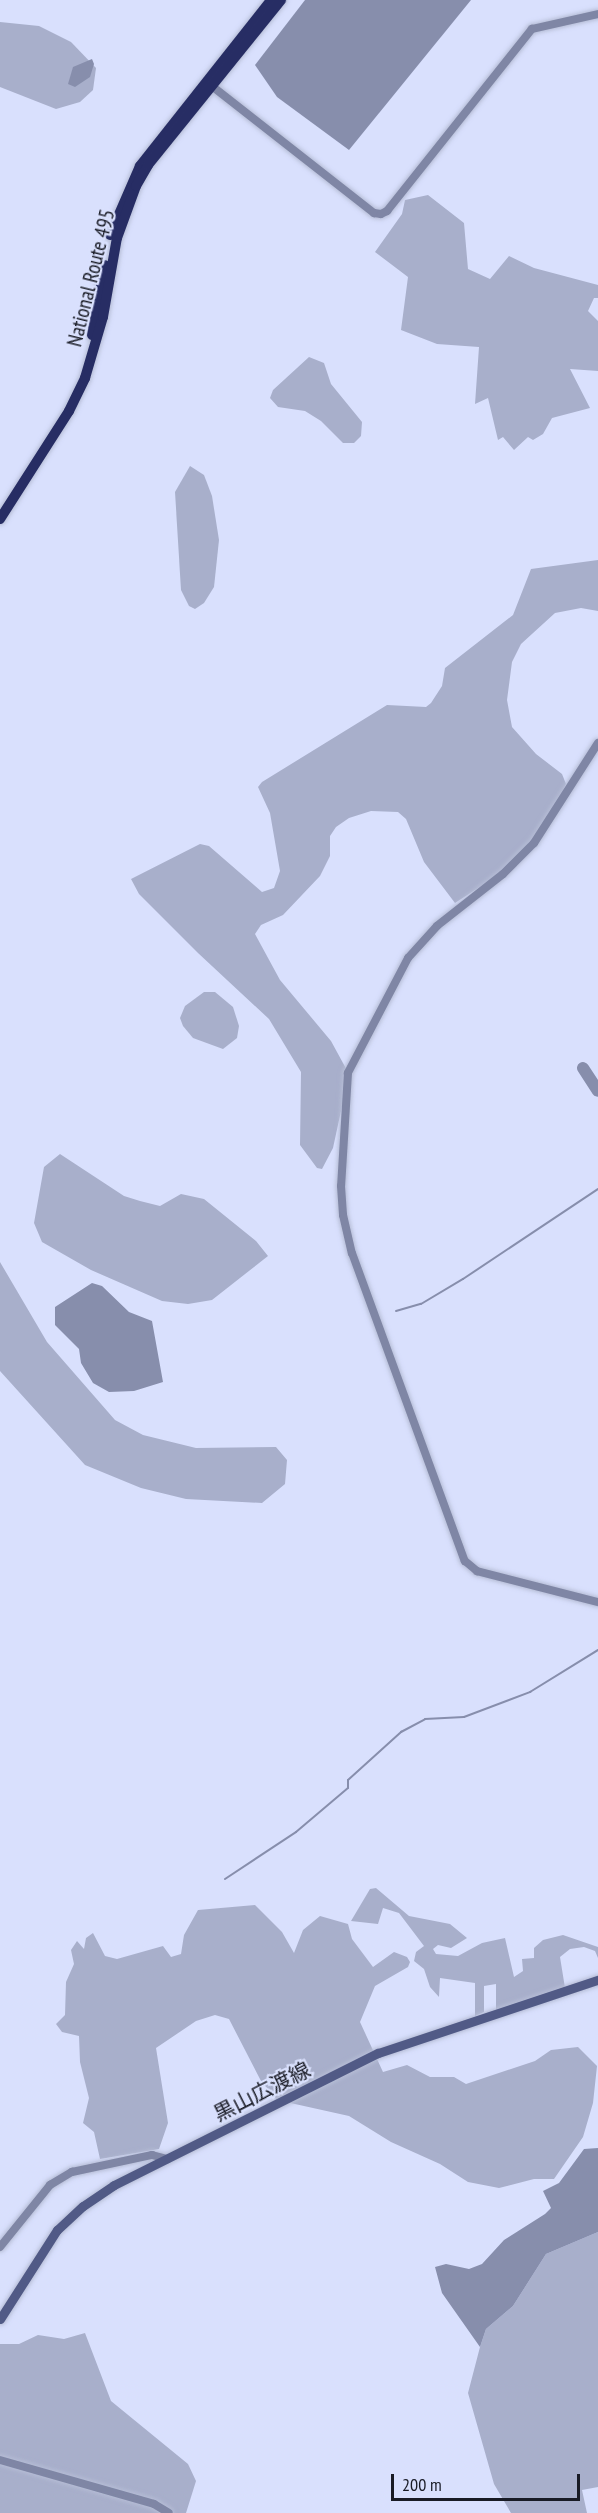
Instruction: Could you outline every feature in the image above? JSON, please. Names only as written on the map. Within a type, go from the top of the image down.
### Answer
[{"type":"highway","name":"National Route 495","points":[[0,519],[69,411],[85,378],[103,317],[117,238],[136,186],[270,0]]},
{"type":"highway","name":"National Route 495","points":[[0,507],[76,383],[92,336],[110,235],[126,192],[140,165],[281,0]]},
{"type":"main road","name":"黒山広渡線","points":[[0,2319],[43,2248],[71,2215],[114,2185],[401,2043],[598,1980]]},
{"type":"street","points":[[208,84],[374,213],[381,214],[387,211],[532,29],[598,14]]},
{"type":"street","points":[[598,743],[534,843],[503,874],[437,926],[408,958],[348,1073],[341,1186],[343,1215],[352,1253],[465,1561],[477,1571],[598,1602]]},
{"type":"street","points":[[0,2247],[50,2185],[63,2176],[97,2164],[152,2155],[167,2159]]},
{"type":"street","points":[[0,2460],[154,2504],[169,2513]]},
{"type":"shaded area","points":[[305,0],[471,0],[349,150],[277,97],[255,65]]},
{"type":"shaded area","points":[[0,22],[39,26],[71,42],[96,68],[93,90],[80,102],[56,109],[0,87]]},
{"type":"shaded area","points":[[92,59],[94,64],[90,77],[75,87],[68,84],[73,67]]},
{"type":"shaded area","points":[[428,195],[464,223],[468,269],[490,279],[509,256],[534,268],[598,285],[598,298],[594,298],[588,311],[598,321],[598,371],[570,369],[590,408],[552,418],[543,434],[533,440],[528,437],[514,450],[503,437],[498,440],[488,398],[475,404],[479,347],[437,344],[401,330],[408,277],[375,252],[402,214],[405,200]]},
{"type":"shaded area","points":[[309,357],[324,363],[331,384],[362,422],[361,436],[354,443],[343,443],[321,421],[305,411],[278,407],[270,398],[273,390]]},
{"type":"shaded area","points":[[190,466],[204,475],[212,496],[219,540],[214,587],[204,603],[195,609],[189,606],[181,590],[175,492]]},
{"type":"shaded area","points":[[598,560],[598,611],[581,608],[555,613],[521,644],[512,662],[507,700],[512,727],[536,754],[562,774],[566,784],[547,825],[492,879],[455,903],[424,862],[406,819],[398,812],[371,811],[349,818],[336,827],[330,836],[330,856],[320,876],[283,915],[261,925],[255,934],[280,980],[331,1041],[349,1074],[333,1148],[322,1169],[317,1168],[300,1145],[301,1072],[269,1019],[139,894],[131,879],[200,844],[209,846],[262,892],[274,888],[280,871],[270,813],[258,787],[262,782],[387,705],[426,707],[442,686],[445,668],[513,615],[531,569]]},
{"type":"shaded area","points":[[204,992],[215,992],[233,1007],[239,1026],[237,1038],[223,1049],[193,1038],[183,1026],[180,1018],[185,1006]]},
{"type":"shaded area","points":[[60,1154],[124,1196],[140,1201],[160,1206],[181,1194],[204,1199],[256,1241],[268,1256],[212,1300],[188,1304],[162,1301],[91,1270],[42,1242],[34,1223],[44,1167]]},
{"type":"shaded area","points":[[0,1262],[47,1342],[115,1420],[143,1435],[196,1448],[276,1447],[287,1460],[285,1484],[262,1503],[186,1499],[141,1488],[85,1465],[0,1371]]},
{"type":"shaded area","points":[[92,1283],[102,1286],[129,1312],[152,1321],[163,1382],[134,1391],[109,1392],[93,1383],[81,1363],[79,1349],[55,1325],[55,1307]]},
{"type":"shaded area","points":[[376,1888],[409,1916],[450,1924],[467,1938],[451,1948],[438,1945],[433,1949],[436,1954],[458,1956],[482,1943],[505,1938],[514,1977],[523,1971],[522,1959],[534,1958],[534,1948],[543,1940],[563,1935],[598,1947],[598,1958],[595,1951],[584,1947],[570,1949],[560,1957],[565,1988],[496,2010],[496,1984],[484,1986],[484,2012],[475,2016],[475,1983],[440,1978],[439,1997],[430,1987],[424,1969],[414,1961],[416,1952],[424,1946],[399,1913],[383,1908],[378,1924],[351,1921],[370,1889]]},
{"type":"shaded area","points":[[255,1905],[282,1932],[294,1953],[303,1930],[320,1916],[348,1924],[352,1939],[373,1967],[394,1952],[407,1957],[410,1962],[408,1967],[375,1986],[360,2022],[383,2072],[407,2065],[430,2077],[454,2077],[466,2084],[535,2061],[551,2050],[578,2047],[597,2066],[593,2103],[583,2137],[554,2179],[534,2179],[499,2188],[468,2182],[440,2164],[391,2142],[349,2116],[277,2100],[261,2081],[229,2019],[215,2015],[196,2021],[156,2048],[168,2123],[159,2149],[100,2159],[94,2132],[83,2123],[89,2098],[80,2062],[79,2036],[62,2032],[56,2024],[65,2015],[66,1982],[74,1964],[71,1950],[77,1941],[84,1949],[86,1938],[93,1933],[105,1956],[117,1959],[163,1946],[171,1957],[181,1954],[184,1935],[198,1910]]},
{"type":"shaded area","points":[[598,2148],[598,2232],[546,2254],[513,2306],[486,2329],[480,2347],[442,2293],[435,2267],[446,2264],[469,2269],[482,2264],[504,2240],[551,2208],[543,2191],[559,2183],[584,2149]]},
{"type":"shaded area","points":[[598,2232],[598,2487],[582,2490],[587,2513],[511,2513],[494,2484],[468,2393],[480,2347],[486,2329],[513,2306],[546,2254]]},
{"type":"shaded area","points":[[85,2333],[111,2401],[188,2464],[196,2481],[186,2513],[0,2513],[0,2344],[19,2344],[38,2335],[64,2339]]},
{"type":"waterway","points":[[583,1068],[598,1091]]},
{"type":"waterway","points":[[396,1311],[421,1304],[463,1279],[598,1189]]},
{"type":"waterway","points":[[225,1879],[296,1832],[348,1788],[348,1780],[401,1732],[425,1719],[464,1717],[530,1692],[598,1650]]}]
